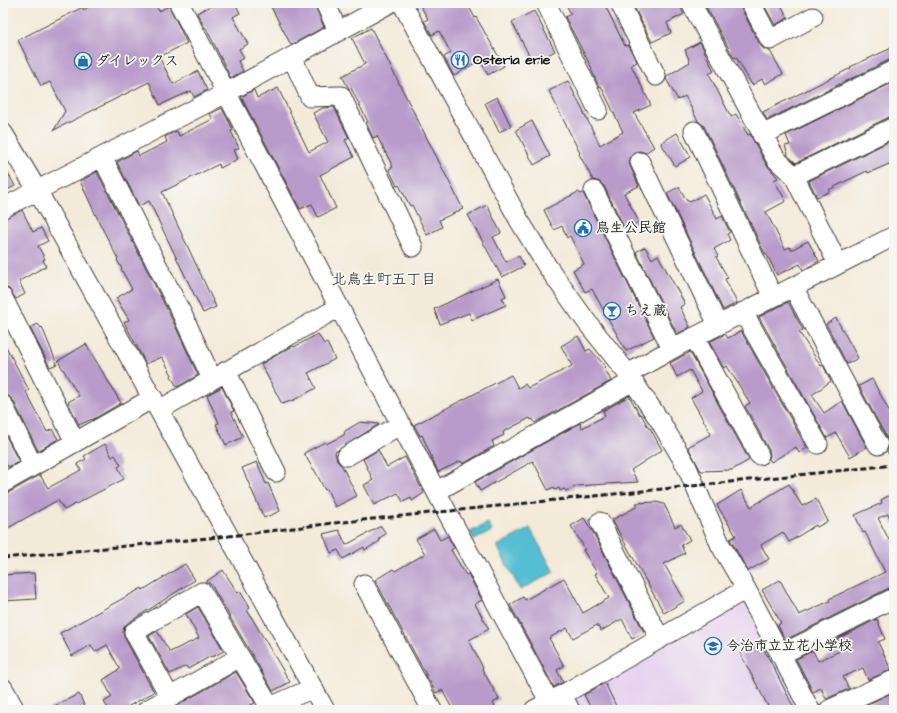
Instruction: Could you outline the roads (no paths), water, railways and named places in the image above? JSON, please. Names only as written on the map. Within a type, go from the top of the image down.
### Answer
[{"type":"street","points":[[179,3],[436,491],[554,704],[660,639],[746,589]]},
{"type":"street","points":[[325,3],[338,31]]},
{"type":"street","points":[[3,208],[226,93],[390,3]]},
{"type":"street","points":[[402,3],[518,220],[546,266],[586,321],[630,377],[660,421],[686,465],[721,546],[746,589],[810,710]]},
{"type":"street","points":[[546,3],[598,110]]},
{"type":"street","points":[[620,3],[656,76]]},
{"type":"street","points":[[691,3],[776,159],[794,176],[838,264]]},
{"type":"street","points":[[751,3],[770,40],[813,17]]},
{"type":"street","points":[[292,57],[310,97],[341,96],[413,247]]},
{"type":"street","points":[[762,135],[894,70]]},
{"type":"street","points":[[794,176],[894,127]]},
{"type":"street","points":[[694,131],[773,297]]},
{"type":"street","points":[[3,133],[37,190],[325,710]]},
{"type":"street","points":[[102,156],[183,316],[276,472]]},
{"type":"street","points":[[640,162],[718,325]]},
{"type":"street","points":[[594,191],[672,349]]},
{"type":"street","points":[[436,491],[630,377],[672,349],[894,236]]},
{"type":"street","points":[[793,287],[878,445]]},
{"type":"street","points":[[3,298],[75,442]]},
{"type":"street","points":[[3,483],[75,442],[219,375],[339,307]]},
{"type":"street","points":[[744,312],[818,444]]},
{"type":"street","points":[[694,337],[759,455]]},
{"type":"street","points":[[3,405],[33,466]]},
{"type":"street","points":[[347,456],[401,424]]},
{"type":"street","points":[[600,522],[660,639]]},
{"type":"street","points":[[364,584],[432,710]]},
{"type":"street","points":[[170,697],[134,632],[202,592],[240,656],[267,708],[313,688]]},
{"type":"street","points":[[780,655],[894,598]]},
{"type":"street","points":[[148,710],[240,656]]},
{"type":"street","points":[[829,710],[894,680]]},
{"type":"street","points":[[3,688],[15,710]]},
{"type":"water","points":[[488,523],[492,531],[474,540],[470,532]]},
{"type":"water","points":[[530,528],[554,572],[520,590],[497,546]]},
{"type":"railway","points":[[3,558],[229,536],[334,523],[894,465]]},
{"type":"place","name":"Osteria erie","points":[[460,60]]},
{"type":"place","name":"ダイレックス","points":[[83,61]]},
{"type":"place","name":"鳥生公民館","points":[[583,228]]},
{"type":"place","name":"ちえ蔵","points":[[612,311]]},
{"type":"place","name":"今治市立立花小学校","points":[[713,646]]},
{"type":"district","name":"北鳥生町五丁目","points":[[384,279]]}]
